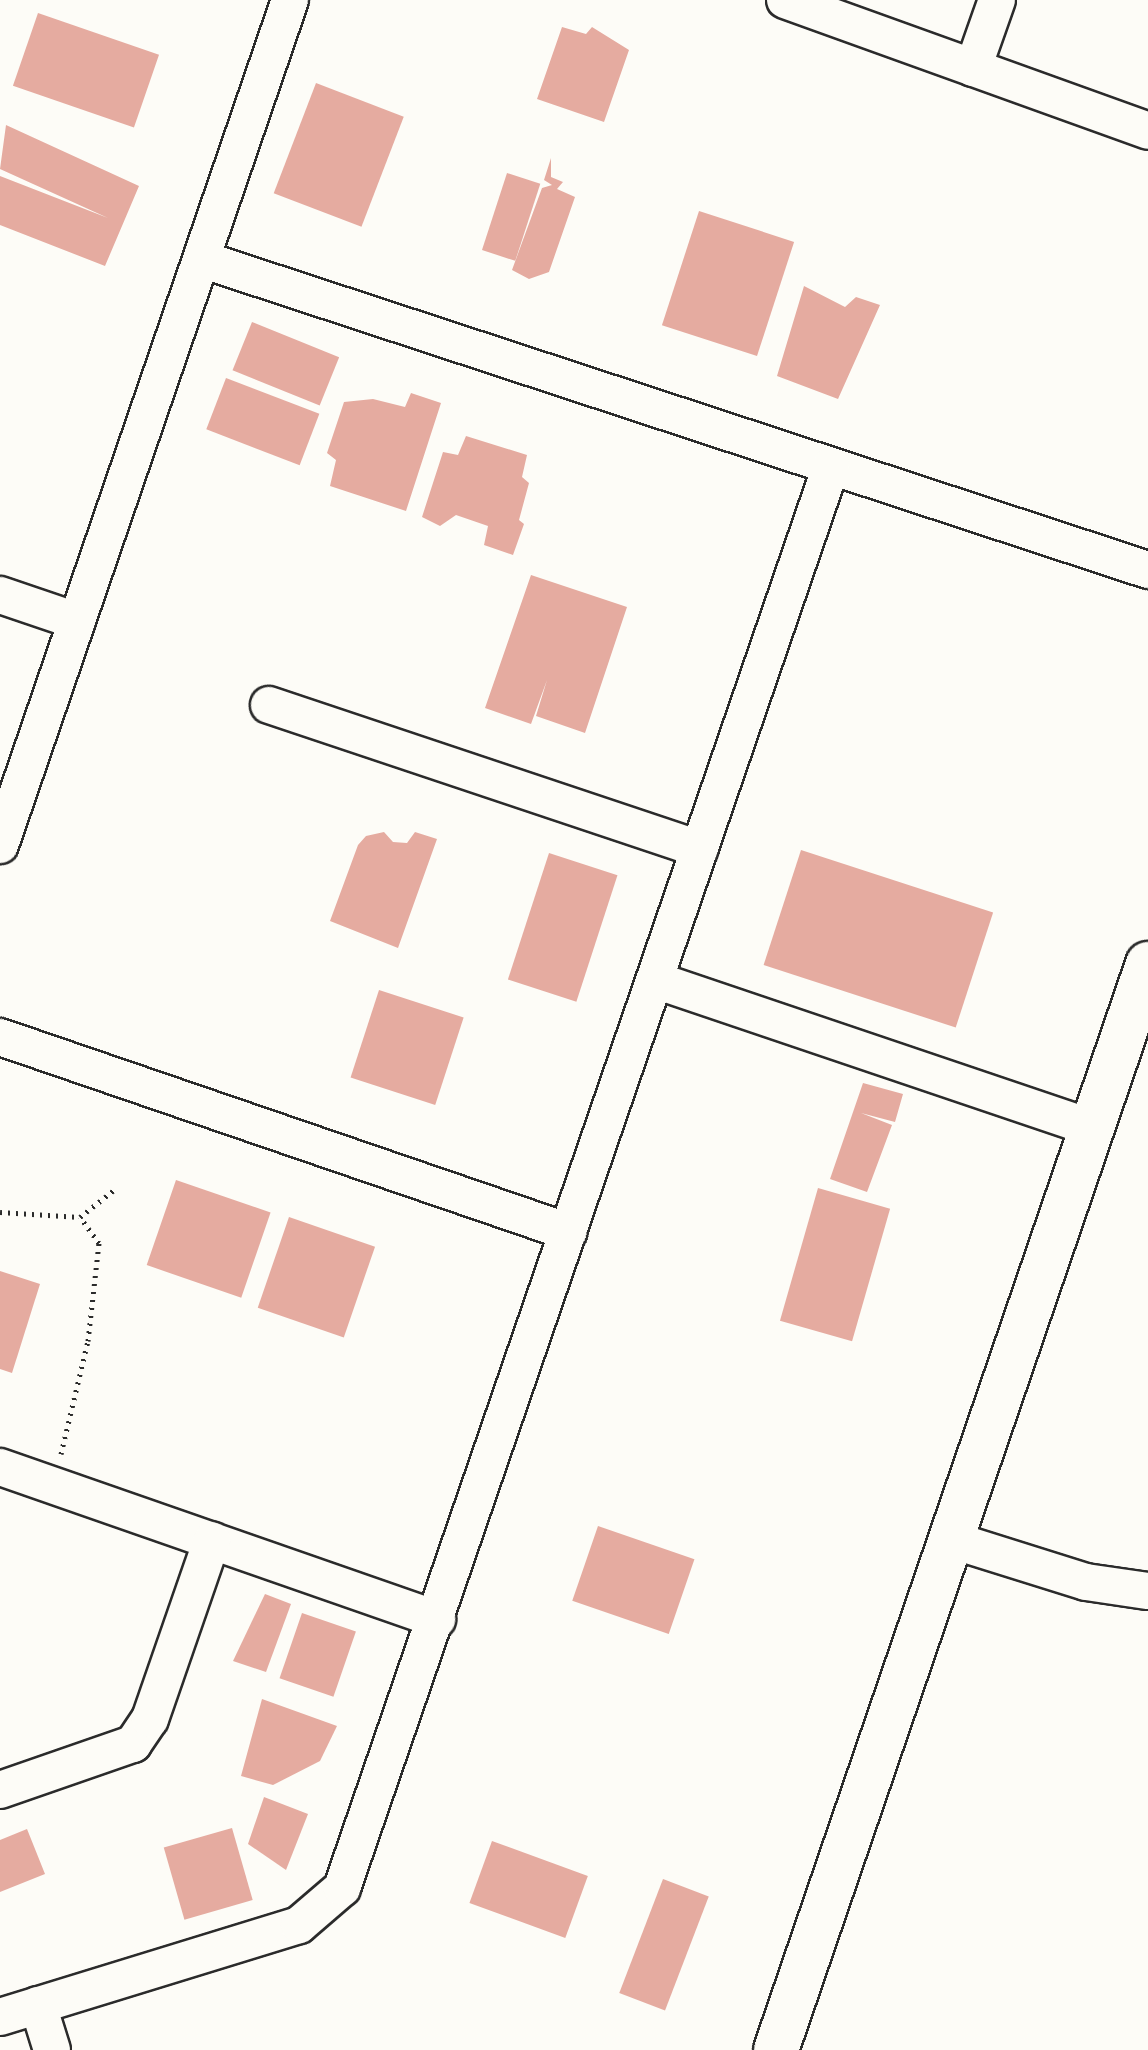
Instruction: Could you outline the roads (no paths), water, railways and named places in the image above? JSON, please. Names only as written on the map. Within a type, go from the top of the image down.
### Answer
[{"type":"street","points":[[0,845],[290,0]]},
{"type":"street","points":[[785,0],[1148,131]]},
{"type":"street","points":[[973,68],[997,0]]},
{"type":"street","points":[[201,259],[1148,570]]},
{"type":"street","points":[[0,2017],[299,1925],[323,1909],[354,1861],[831,466]]},
{"type":"street","points":[[0,595],[77,621]]},
{"type":"street","points":[[269,705],[700,849]]},
{"type":"street","points":[[776,2050],[1148,964]]},
{"type":"street","points":[[655,980],[1092,1128]]},
{"type":"street","points":[[0,1037],[569,1232]]},
{"type":"street","points":[[0,1467],[437,1619]]},
{"type":"street","points":[[0,1790],[133,1744],[150,1719],[212,1540]]},
{"type":"street","points":[[952,1540],[1086,1582],[1148,1591]]},
{"type":"street","points":[[38,2005],[52,2050]]}]
